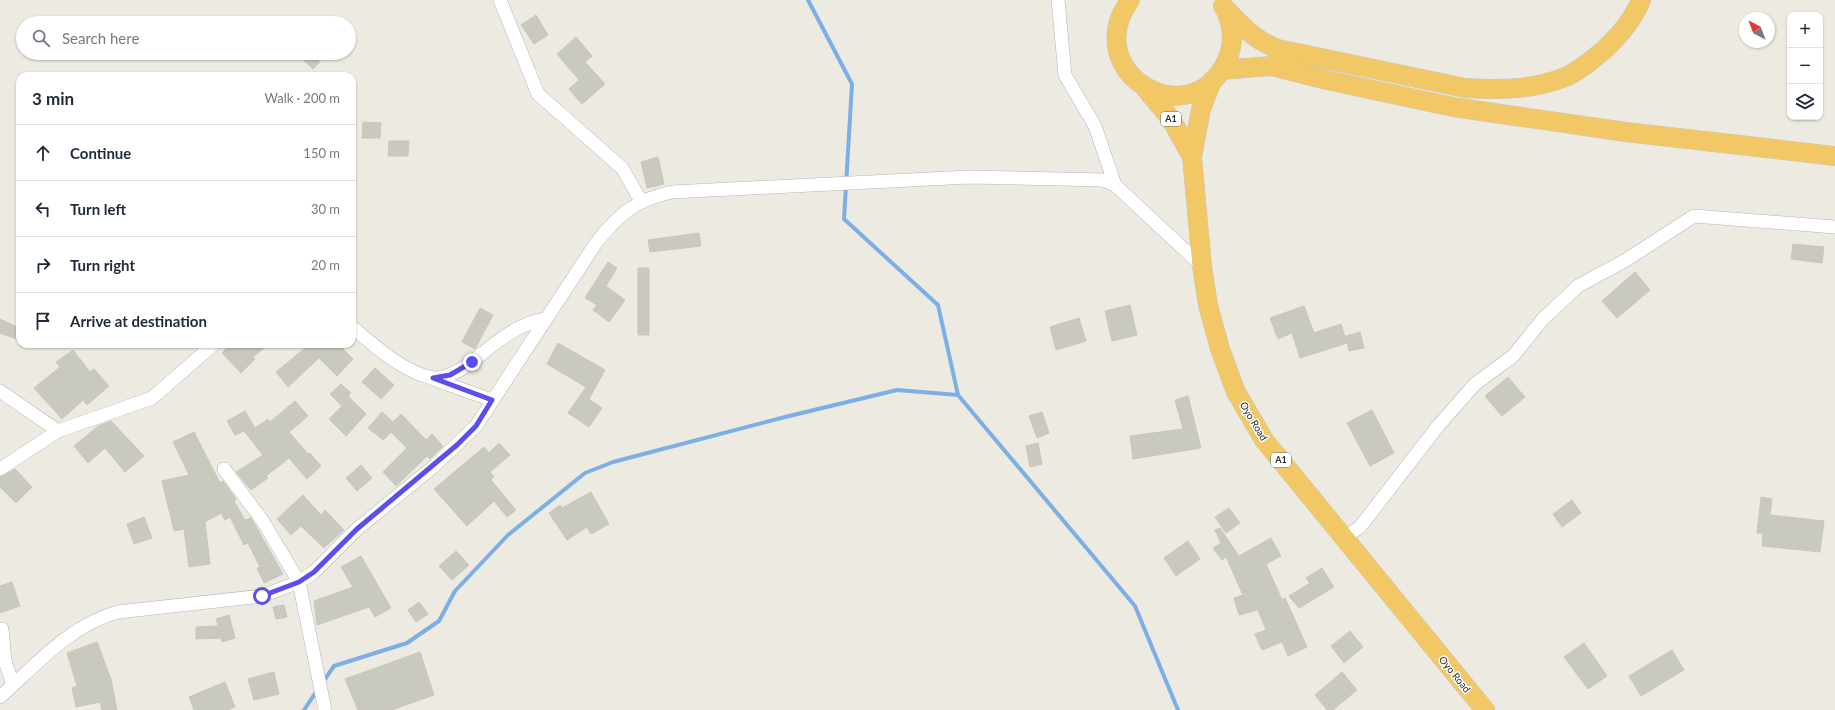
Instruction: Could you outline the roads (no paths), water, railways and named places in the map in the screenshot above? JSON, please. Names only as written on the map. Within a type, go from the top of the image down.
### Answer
[{"type":"highway","name":"Oyo Road","points":[[1130,0],[1118,23],[1116,38],[1118,52],[1128,72],[1171,119],[1192,157]]},
{"type":"highway","points":[[1221,3],[1248,32],[1263,43],[1278,50],[1465,88],[1494,90],[1517,88],[1543,83],[1565,77],[1583,67],[1613,41],[1627,26],[1641,0]]},
{"type":"highway","name":"Oyo Road","points":[[1221,3],[1230,21],[1232,38],[1230,55],[1217,75],[1201,109],[1192,157],[1202,266],[1208,305],[1220,350],[1236,392],[1264,440],[1485,710]]},
{"type":"highway","points":[[1143,87],[1166,95],[1178,95],[1202,88],[1217,75],[1271,66],[1452,108],[1626,132],[1835,156]]},
{"type":"street","points":[[500,0],[538,94],[622,168],[640,201]]},
{"type":"street","points":[[1058,0],[1065,75],[1095,126],[1115,185]]},
{"type":"street","points":[[0,698],[67,637],[102,616],[118,612],[262,596],[299,582],[314,572],[357,529],[457,445],[476,426],[545,319],[609,226],[640,201],[653,196],[672,192],[969,177],[1103,180],[1115,185],[1202,266]]},
{"type":"street","points":[[1344,538],[1360,527],[1438,426],[1475,384],[1513,356],[1543,319],[1578,286],[1626,260],[1694,216],[1835,227]]},
{"type":"street","points":[[433,378],[450,375],[472,362],[506,334],[530,322],[545,319]]},
{"type":"street","points":[[356,330],[397,364],[409,370],[492,400]]},
{"type":"street","points":[[0,469],[58,431],[152,398],[209,348]]},
{"type":"street","points":[[0,391],[58,431]]},
{"type":"street","points":[[224,469],[262,520],[299,582],[325,710]]},
{"type":"street","points":[[2,629],[5,661],[13,685]]},
{"type":"waterway","points":[[808,0],[852,84],[844,219],[938,305],[958,395],[1135,606],[1178,710]]},
{"type":"waterway","points":[[323,682],[334,666],[407,643],[439,621],[455,591],[508,535],[585,473],[613,462],[785,417],[897,390],[958,395]]},
{"type":"waterway","points":[[304,710],[318,689]]}]
